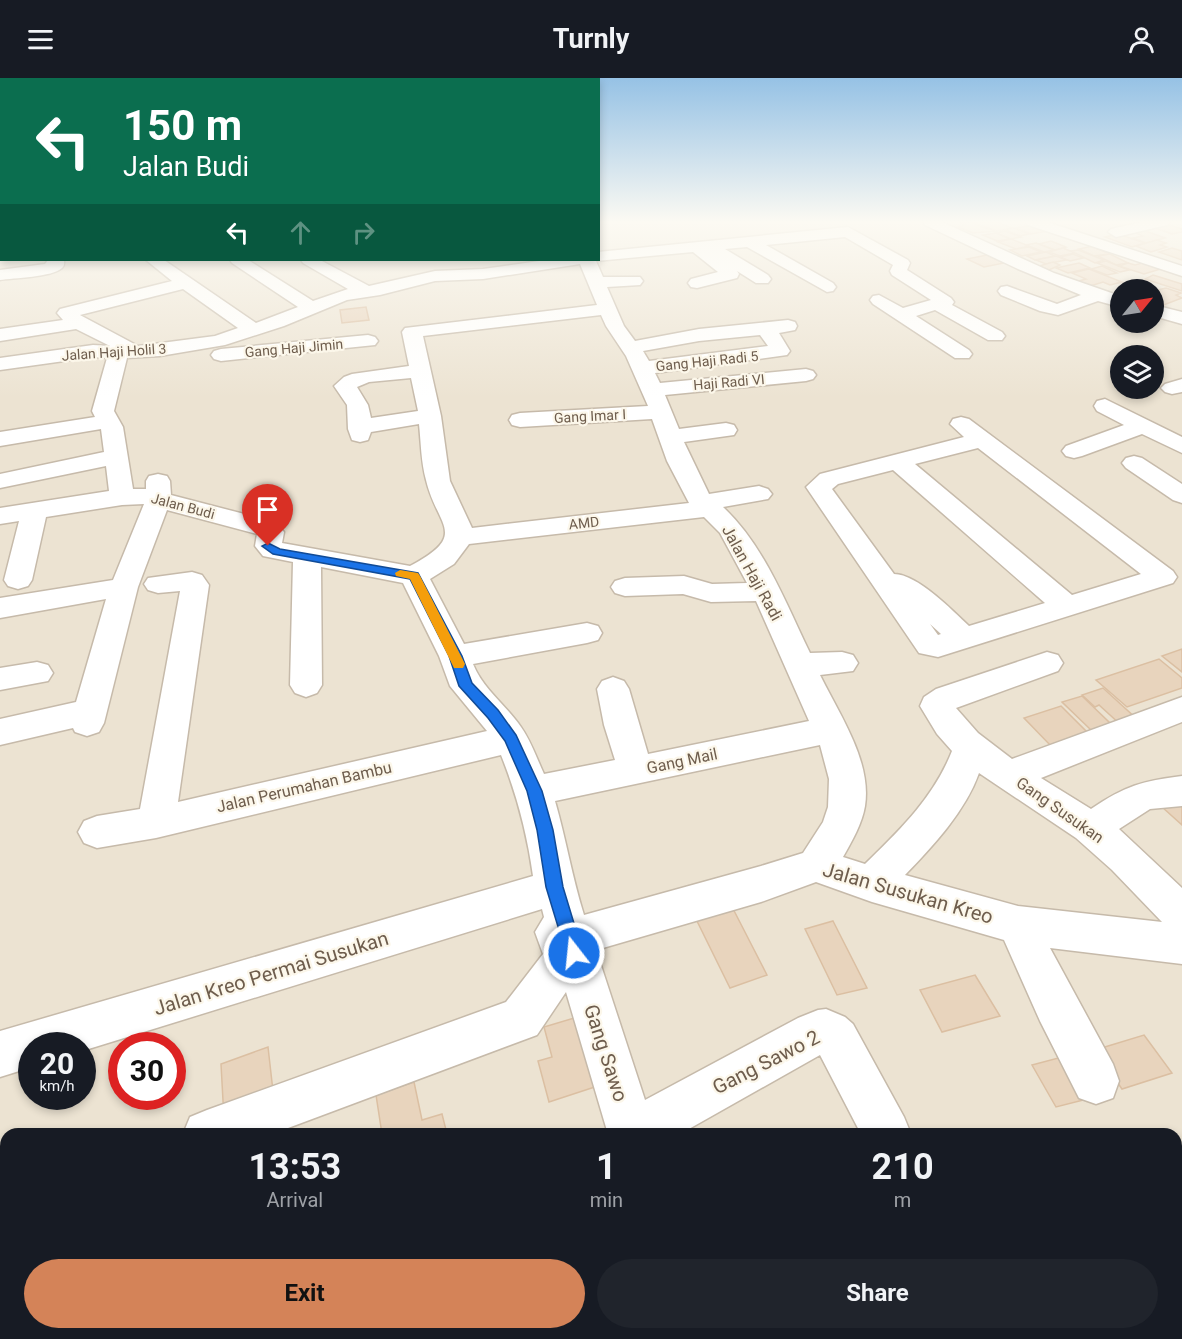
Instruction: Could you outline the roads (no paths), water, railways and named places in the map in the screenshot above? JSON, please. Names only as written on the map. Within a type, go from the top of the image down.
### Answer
[{"type":"street","points":[[184,281],[219,308],[254,330]]},
{"type":"street","points":[[270,281],[310,307]]},
{"type":"street","points":[[346,281],[366,292]]},
{"type":"street","name":"Jalan Haji Holil 3","points":[[0,364],[85,352],[128,353],[219,348],[254,330],[282,327],[310,307],[344,295],[414,281]]},
{"type":"street","name":"Jalan Haji Radi","points":[[601,281],[705,506],[731,529],[766,592],[845,766],[849,793],[844,819],[816,865]]},
{"type":"street","points":[[697,284],[708,281]]},
{"type":"street","points":[[818,281],[827,287]]},
{"type":"street","points":[[901,314],[945,302],[914,281]]},
{"type":"street","points":[[1065,281],[1110,299]]},
{"type":"street","points":[[122,497],[109,421],[103,411],[128,353],[66,314],[187,283]]},
{"type":"street","points":[[1053,309],[1060,310],[1110,287]]},
{"type":"street","points":[[1008,291],[1053,309],[1078,324]]},
{"type":"street","points":[[879,300],[962,354]]},
{"type":"street","points":[[939,305],[995,336]]},
{"type":"street","points":[[1164,312],[1179,315]]},
{"type":"street","points":[[0,335],[79,323]]},
{"type":"street","name":"Gang Haji Radi 5","points":[[640,364],[780,351],[776,341],[765,329],[788,326]]},
{"type":"street","points":[[223,1128],[521,1019],[566,958],[548,889],[545,830],[534,791],[511,739],[493,714],[466,686],[455,656],[414,576],[447,556],[460,537],[459,529],[438,481],[430,416],[411,332],[640,364],[726,430]]},
{"type":"street","name":"Gang Haji Jimin","points":[[219,348],[368,341]]},
{"type":"street","points":[[216,378],[219,348]]},
{"type":"street","name":"Haji Radi VI","points":[[640,364],[806,375]]},
{"type":"street","name":"Gang Imar I","points":[[520,420],[640,364]]},
{"type":"street","points":[[420,371],[363,378],[348,382],[345,386],[354,394],[360,411],[359,432],[430,416]]},
{"type":"street","points":[[1105,406],[1182,446]]},
{"type":"street","points":[[0,440],[109,421]]},
{"type":"street","points":[[1074,451],[1142,426]]},
{"type":"street","points":[[971,432],[1172,574],[963,638],[922,600],[879,571],[818,487],[829,479],[897,461],[971,432]]},
{"type":"street","points":[[0,481],[116,457]]},
{"type":"street","points":[[897,461],[1066,606]]},
{"type":"street","points":[[1134,464],[1182,495]]},
{"type":"street","points":[[0,732],[88,717],[124,587],[159,490]]},
{"type":"street","name":"Jalan Budi","points":[[0,516],[122,497],[144,496],[159,490],[266,528],[272,535],[269,548],[414,576]]},
{"type":"street","name":"AMD","points":[[460,537],[705,506],[759,494]]},
{"type":"street","points":[[18,580],[34,511]]},
{"type":"street","points":[[306,685],[307,557]]},
{"type":"street","points":[[156,822],[195,585],[192,581],[158,584]]},
{"type":"street","points":[[625,587],[684,585],[711,593],[766,592]]},
{"type":"street","points":[[0,608],[124,587]]},
{"type":"street","points":[[455,656],[587,633]]},
{"type":"street","points":[[800,665],[842,663]]},
{"type":"street","name":"Gang Susukan","points":[[1047,663],[948,697],[936,706],[943,718],[971,747],[1091,829],[1136,868],[1182,915]]},
{"type":"street","points":[[0,679],[37,673]]},
{"type":"street","points":[[613,689],[621,724],[636,770]]},
{"type":"street","points":[[1010,775],[1182,709]]},
{"type":"street","name":"Gang Mail","points":[[534,791],[830,730]]},
{"type":"street","name":"Jalan Perumahan Bambu","points":[[97,832],[156,822],[511,739]]},
{"type":"street","points":[[872,884],[924,830],[958,781],[971,747]]},
{"type":"street","points":[[1091,829],[1129,802],[1147,795],[1182,791]]},
{"type":"street","name":"Jalan Susukan Kreo","points":[[570,938],[761,884],[816,865],[872,884],[1018,926],[1182,944]]},
{"type":"street","name":"Gang Sawo","points":[[548,889],[570,938],[630,1128]]},
{"type":"street","name":"Jalan Kreo Permai Susukan","points":[[0,1054],[548,889]]},
{"type":"street","points":[[1018,926],[1056,1006],[1096,1081]]},
{"type":"street","name":"Gang Sawo 2","points":[[643,1128],[814,1034],[824,1031],[832,1034],[840,1044],[883,1128]]}]
